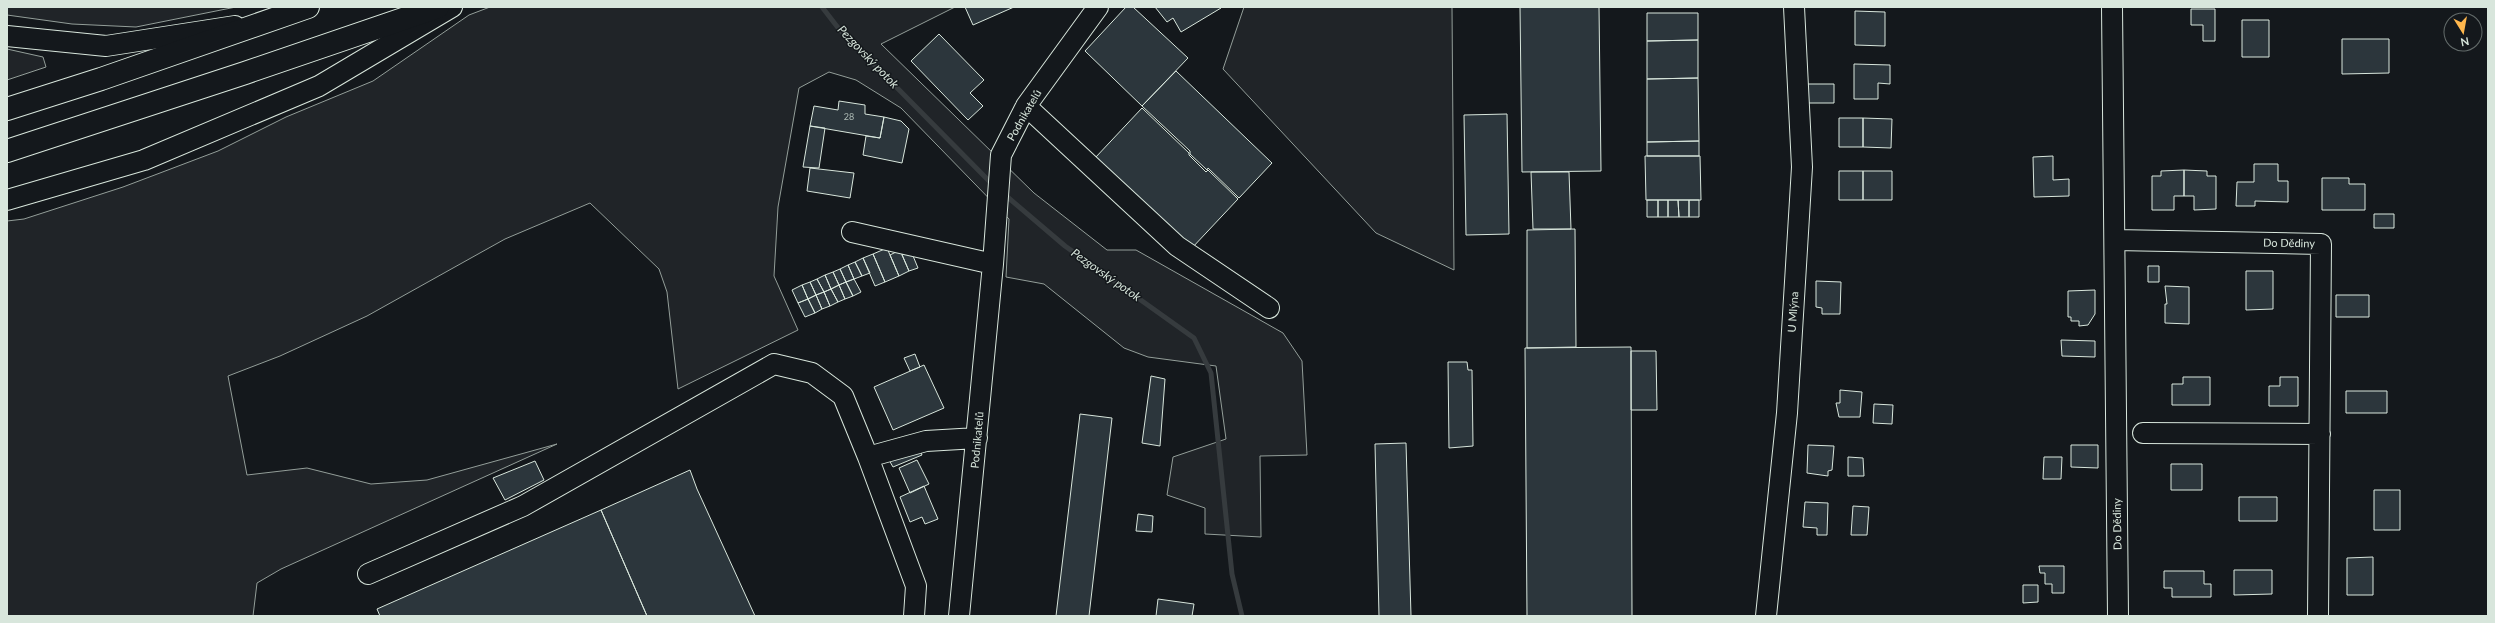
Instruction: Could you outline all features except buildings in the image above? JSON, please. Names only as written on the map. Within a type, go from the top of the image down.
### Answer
[{"type":"highway","points":[[7,109],[101,79],[308,7]]},
{"type":"highway","points":[[7,151],[245,73],[438,7]]},
{"type":"street","points":[[7,200],[144,160],[319,86],[452,7]]},
{"type":"street","name":"Podnikatelů","points":[[959,616],[977,438],[1001,154],[1026,106],[1098,7]]},
{"type":"street","name":"U Mlýna","points":[[1766,616],[1786,413],[1802,167],[1794,7]]},
{"type":"street","name":"Do Dědiny","points":[[2112,7],[2118,616]]},
{"type":"street","points":[[7,36],[106,46],[265,22]]},
{"type":"street","points":[[1026,106],[1177,246],[1269,308]]},
{"type":"street","points":[[852,232],[992,264]]},
{"type":"street","name":"Do Dědiny","points":[[2115,240],[2321,244],[2318,616]]},
{"type":"street","points":[[368,574],[522,506],[774,364],[812,373],[843,396],[868,457],[916,586],[914,616]]},
{"type":"street","points":[[2143,433],[2320,434]]},
{"type":"street","points":[[868,457],[926,441],[977,438]]},
{"type":"shaded area","points":[[7,7],[236,7],[136,27],[72,24],[7,15]]},
{"type":"shaded area","points":[[490,7],[955,7],[881,44],[1034,193],[1107,250],[1136,250],[1283,333],[1302,361],[1307,455],[1260,456],[1261,537],[1205,534],[1205,508],[1167,495],[1173,457],[1226,439],[1216,366],[1148,357],[1124,348],[1044,284],[1006,277],[1009,219],[901,108],[856,80],[829,72],[799,88],[778,207],[774,276],[798,330],[678,389],[667,292],[659,269],[590,203],[505,239],[367,316],[280,356],[228,376],[247,475],[307,468],[371,484],[427,480],[557,444],[281,569],[257,583],[253,616],[7,616],[7,221],[24,219],[123,187],[218,151],[286,117],[373,81],[469,15]]},
{"type":"shaded area","points":[[1244,7],[1452,7],[1454,270],[1376,233],[1223,69]]},
{"type":"shaded area","points":[[7,49],[43,57],[46,67],[7,80]]},
{"type":"waterway","name":"Pezgovský potok","points":[[822,7],[839,29],[993,185]]},
{"type":"waterway","name":"Pezgovský potok","points":[[1004,194],[1065,246],[1194,338],[1211,373],[1232,574],[1242,616]]}]
